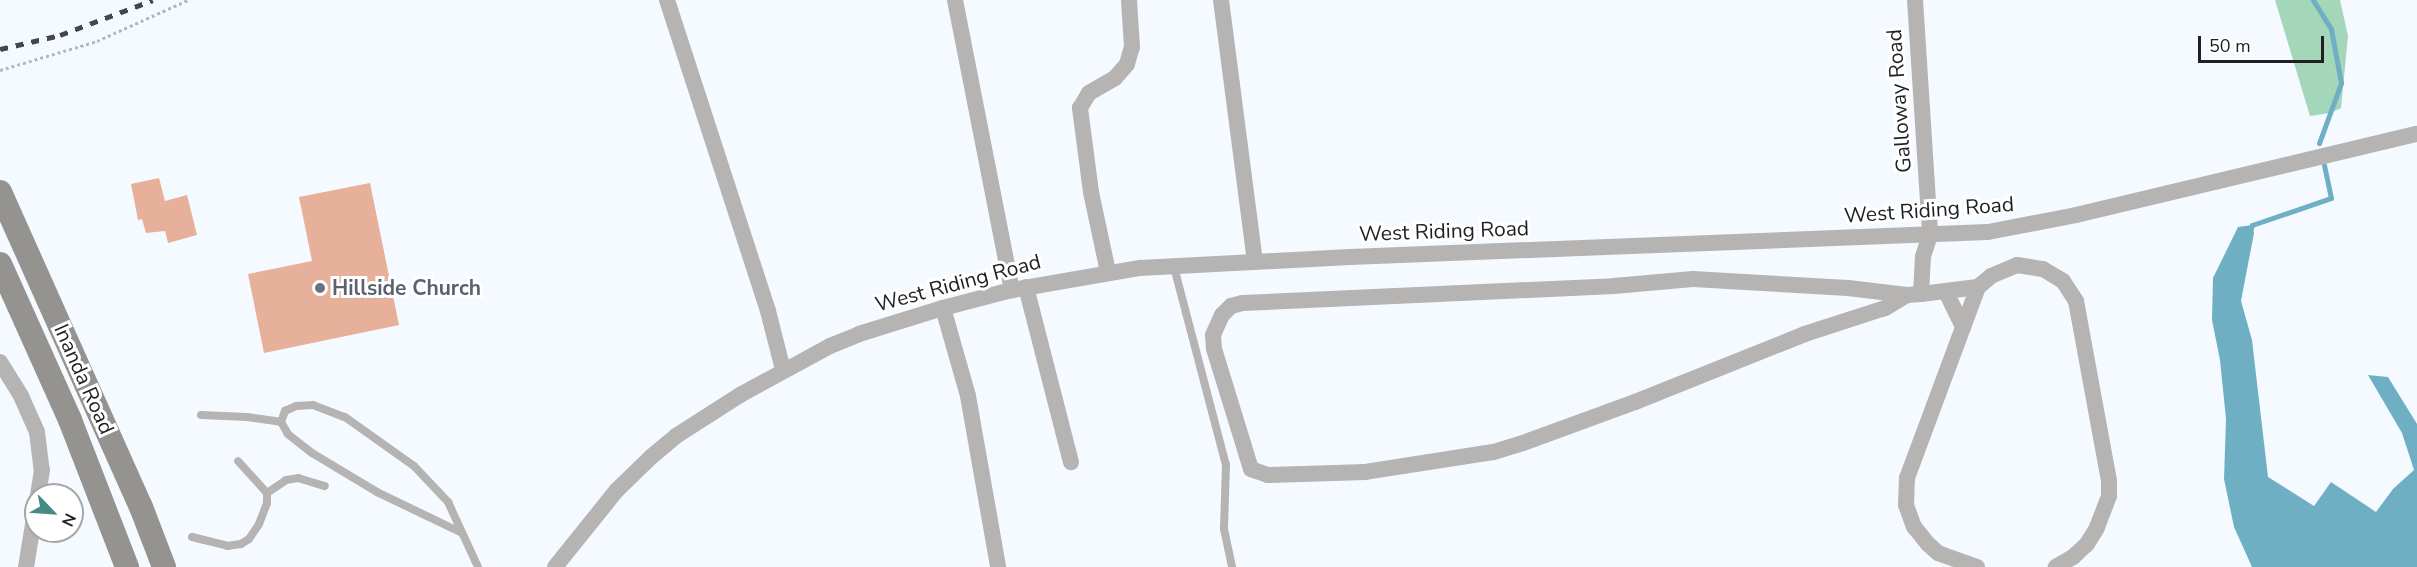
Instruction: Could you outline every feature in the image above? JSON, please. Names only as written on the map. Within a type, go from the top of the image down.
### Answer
[{"type":"main road","name":"Inanda Road","points":[[0,192],[136,496],[164,567]]},
{"type":"main road","name":"Inanda Road","points":[[0,264],[70,420],[127,567]]},
{"type":"street","points":[[667,0],[768,311],[783,370]]},
{"type":"street","points":[[955,0],[1019,288],[1071,462]]},
{"type":"street","points":[[1108,272],[1090,192],[1080,108],[1089,93],[1115,78],[1127,64],[1133,39],[1129,0]]},
{"type":"street","points":[[1221,0],[1255,262]]},
{"type":"street","name":"Galloway Road","points":[[1914,294],[1930,235],[1915,0]]},
{"type":"street","name":"West Riding Road","points":[[558,566],[617,490],[651,457],[676,436],[783,370],[849,338],[943,308],[1019,288],[1108,272],[1255,262],[1988,232],[2066,217],[2417,134]]},
{"type":"street","points":[[1914,294],[1886,308],[1805,334],[1635,402],[1523,443],[1493,452],[1366,472],[1268,474],[1251,469],[1214,350],[1213,335],[1222,315],[1231,306],[1242,303],[1614,286],[1693,279],[1914,294],[1978,287],[2001,271],[2017,265],[2031,266],[2063,281],[2076,301],[2081,314],[2109,481],[2109,496],[2097,528],[2087,544],[2073,557],[2056,567]]},
{"type":"street","points":[[1977,567],[1938,553],[1914,527],[1906,505],[1907,478],[1978,287]]},
{"type":"street","points":[[1946,292],[1963,327]]},
{"type":"street","points":[[943,308],[968,396],[998,567]]},
{"type":"street","points":[[0,362],[21,396],[37,432],[42,470],[40,483]]},
{"type":"street","points":[[26,567],[30,543]]},
{"type":"lane","points":[[1174,267],[1226,465],[1224,529],[1232,567]]},
{"type":"lane","points":[[281,422],[285,411],[296,406],[313,405],[345,417],[414,466],[448,502],[478,567]]},
{"type":"lane","points":[[201,415],[247,417],[281,422]]},
{"type":"lane","points":[[281,422],[288,434],[312,453],[377,492],[460,532]]},
{"type":"lane","points":[[192,537],[227,546],[242,544],[249,539],[260,524],[267,503],[267,493],[238,461]]},
{"type":"lane","points":[[267,493],[286,480],[298,478],[326,486]]},
{"type":"path","points":[[0,70],[97,41],[188,0]]},
{"type":"green space","points":[[2275,0],[2340,0],[2348,36],[2341,108],[2330,113],[2310,116]]},
{"type":"water","points":[[2252,225],[2254,233],[2241,301],[2252,340],[2268,477],[2314,506],[2331,482],[2376,512],[2393,489],[2414,470],[2402,433],[2368,375],[2388,377],[2417,424],[2417,567],[2252,567],[2234,527],[2224,479],[2226,419],[2220,360],[2212,320],[2213,278],[2238,227]]},
{"type":"building","points":[[159,178],[165,201],[187,195],[197,235],[168,243],[165,231],[146,233],[142,219],[138,220],[131,184]]},
{"type":"building","points":[[370,183],[399,325],[264,353],[248,274],[312,261],[299,197]]},
{"type":"waterway","points":[[2313,0],[2331,29],[2341,83],[2319,143]]},
{"type":"waterway","points":[[2250,231],[2252,225],[2331,198],[2324,164]]},
{"type":"railway","points":[[0,49],[60,35],[153,0]]},
{"type":"place","name":"Hillside Church","points":[[320,288]]}]
